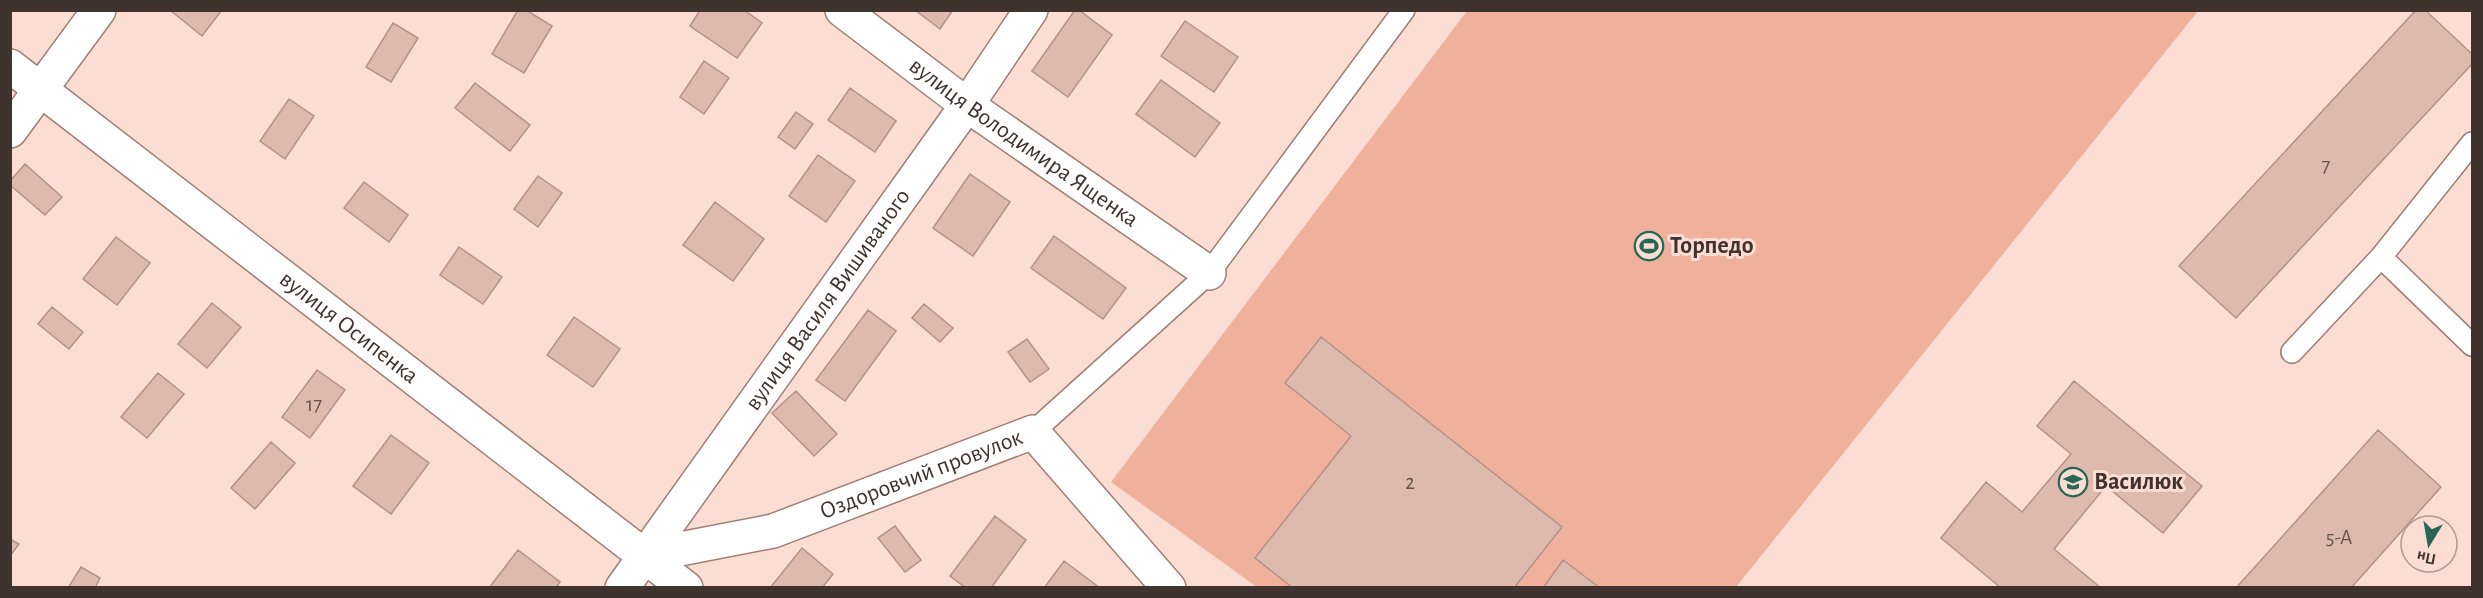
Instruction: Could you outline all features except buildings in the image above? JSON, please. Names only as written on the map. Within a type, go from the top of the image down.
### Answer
[{"type":"street","points":[[10,131],[99,10]]},
{"type":"street","name":"вулиця Володимира Ященка","points":[[842,10],[967,105],[1209,273]]},
{"type":"street","name":"вулиця Василя Вишиваного","points":[[622,588],[967,105],[1030,10]]},
{"type":"street","name":"вулиця Осипенка","points":[[10,66],[686,588]]},
{"type":"street","name":"Оздоровчий провулок","points":[[644,556],[773,531],[1033,432],[1169,588]]},
{"type":"lane","points":[[1033,432],[1209,273],[1404,10]]},
{"type":"lane","points":[[2292,352],[2381,257],[2472,143]]},
{"type":"lane","points":[[2381,257],[2472,345]]},
{"type":"shaded area","name":"Торпедо","points":[[1467,11],[2198,11],[1736,587],[1257,587],[1111,482]]},
{"type":"place","name":"Торпедо","points":[[1649,246]]},
{"type":"place","name":"Василюк","points":[[2073,482]]}]
